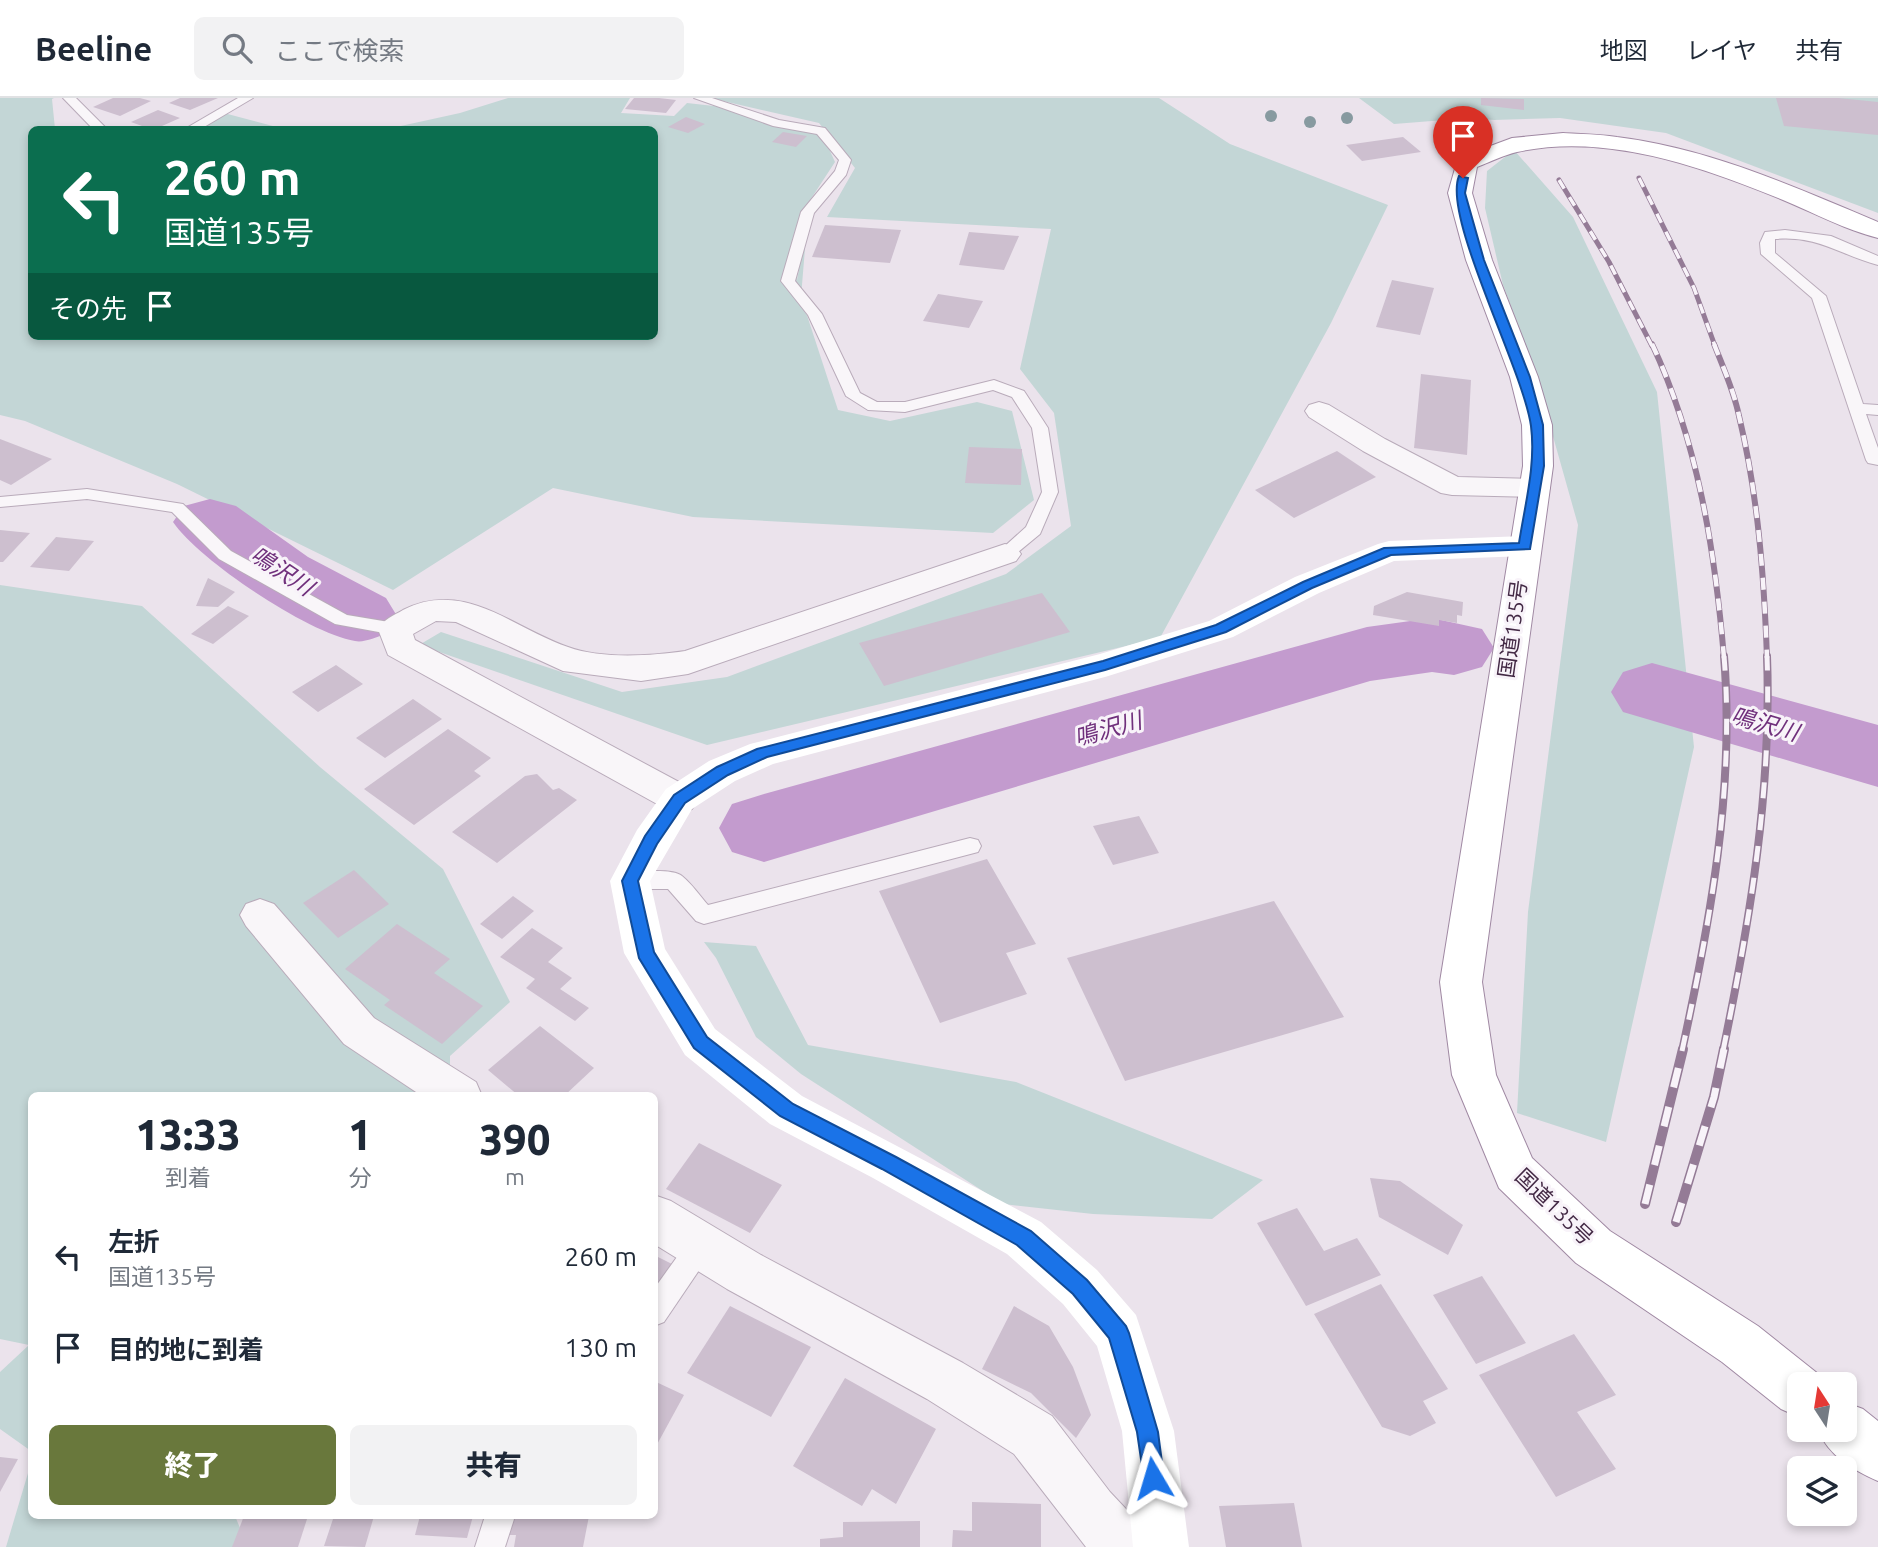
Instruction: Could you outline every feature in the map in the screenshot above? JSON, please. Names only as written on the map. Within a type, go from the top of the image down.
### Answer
[{"type":"main road","name":"国道135号","points":[[1787,1381],[1740,1344],[1593,1247],[1515,1173],[1474,1075],[1461,982],[1538,466],[1537,425],[1524,377],[1479,260],[1460,193],[1466,163],[1480,153],[1504,144],[1543,136],[1586,136],[1682,151],[1728,166],[1878,231]]},
{"type":"main road","points":[[1161,1547],[1147,1432],[1118,1333],[1080,1287],[1024,1238],[889,1163],[786,1110],[700,1042],[645,953],[630,881],[650,841],[679,799],[722,771],[763,753],[1105,665],[1221,629],[1307,585],[1389,551],[1525,547]]},
{"type":"main road","points":[[1857,1438],[1878,1454]]},
{"type":"street","points":[[1320,411],[1374,445],[1452,486],[1535,488]]},
{"type":"street","points":[[679,799],[400,647],[395,629],[431,610],[461,611],[562,659],[641,669],[688,662],[1005,554]]},
{"type":"street","points":[[260,915],[359,1031],[454,1092]]},
{"type":"street","points":[[658,1219],[744,1272],[945,1381],[1033,1435],[1091,1511],[1123,1547]]},
{"type":"lane","points":[[69,98],[98,126]]},
{"type":"lane","points":[[196,126],[247,98]]},
{"type":"lane","points":[[700,98],[778,123],[821,131],[845,160],[841,172],[808,212],[788,281],[815,314],[854,396],[874,407],[905,407],[994,385],[1018,394],[1040,428],[1050,492],[1034,530],[1005,554]]},
{"type":"lane","points":[[1878,261],[1824,237],[1793,232],[1770,235],[1767,243],[1768,254],[1819,296],[1874,460],[1878,460]]},
{"type":"lane","points":[[1857,408],[1878,410]]},
{"type":"lane","points":[[0,502],[87,494],[177,508],[225,555],[342,620],[395,629]]},
{"type":"lane","points":[[630,881],[673,880],[704,915],[970,846]]},
{"type":"lane","points":[[658,1307],[701,1245]]},
{"type":"lane","points":[[490,1547],[499,1519]]},
{"type":"shaded area","points":[[0,98],[54,98],[55,126],[28,126],[28,340],[658,340],[658,126],[401,126],[460,113],[508,98],[630,98],[621,113],[674,116],[687,103],[732,108],[821,131],[835,162],[801,214],[797,281],[808,212],[801,297],[838,410],[890,421],[977,402],[1012,411],[1034,500],[993,533],[693,517],[553,488],[393,590],[177,484],[25,421],[0,415]]},
{"type":"shaded area","points":[[710,98],[1159,98],[1230,144],[1388,205],[1331,323],[1160,638],[707,745],[419,645],[441,632],[622,692],[727,677],[1006,574],[1071,526],[1054,413],[1020,369],[1051,229],[827,217],[855,168],[819,123]]},
{"type":"shaded area","points":[[1359,98],[1878,98],[1878,213],[1666,133],[1560,118],[1470,118],[1394,124]]},
{"type":"shaded area","points":[[220,112],[273,126],[198,126]]},
{"type":"shaded area","points":[[1514,150],[1573,217],[1657,392],[1694,747],[1606,1142],[1517,1113],[1528,912],[1578,525],[1534,369],[1503,285],[1485,208],[1487,171]]},
{"type":"shaded area","points":[[0,585],[142,606],[320,767],[443,869],[510,1002],[450,1056],[450,1092],[28,1092],[28,1345],[0,1339]]},
{"type":"shaded area","points":[[704,942],[756,946],[808,1045],[1016,1082],[1263,1180],[1212,1219],[1093,1214],[1003,1204],[801,1074],[756,1037],[716,958]]},
{"type":"shaded area","points":[[28,1346],[28,1449],[0,1429],[0,1372]]},
{"type":"shaded area","points":[[28,1473],[28,1519],[236,1519],[248,1547],[6,1547]]},
{"type":"building","points":[[113,98],[140,98],[151,101],[120,116],[93,107]]},
{"type":"building","points":[[180,98],[218,98],[190,110],[169,103]]},
{"type":"building","points":[[634,98],[676,100],[666,113],[625,109]]},
{"type":"building","points":[[1481,98],[1524,99],[1524,110],[1481,105]]},
{"type":"building","points":[[1776,98],[1838,98],[1878,102],[1878,135],[1784,126]]},
{"type":"building","points":[[158,110],[180,118],[162,126],[142,126],[131,122]]},
{"type":"building","points":[[686,117],[705,124],[688,133],[668,127]]},
{"type":"building","points":[[783,132],[807,136],[796,147],[772,142]]},
{"type":"building","points":[[1403,137],[1421,152],[1362,161],[1346,145]]},
{"type":"building","points":[[825,225],[901,230],[890,263],[812,257]]},
{"type":"building","points":[[969,232],[1019,236],[1004,270],[959,265]]},
{"type":"building","points":[[1392,280],[1434,288],[1420,335],[1376,327]]},
{"type":"building","points":[[938,294],[983,301],[969,328],[923,321]]},
{"type":"building","points":[[1421,374],[1471,380],[1467,455],[1414,448]]},
{"type":"building","points":[[0,439],[52,459],[11,485],[0,480]]},
{"type":"building","points":[[969,447],[1022,449],[1021,485],[965,483]]},
{"type":"building","points":[[1337,451],[1376,477],[1294,518],[1255,490]]},
{"type":"building","points":[[0,530],[30,533],[3,562],[0,562]]},
{"type":"building","points":[[56,537],[94,541],[69,571],[30,567]]},
{"type":"building","points":[[208,578],[235,592],[218,607],[196,606]]},
{"type":"building","points":[[1407,592],[1463,602],[1462,616],[1457,615],[1457,623],[1439,620],[1439,626],[1373,615],[1374,606]]},
{"type":"building","points":[[1042,593],[1070,632],[884,686],[859,643]]},
{"type":"building","points":[[228,606],[249,616],[213,644],[191,634]]},
{"type":"building","points":[[336,665],[363,684],[318,712],[292,692]]},
{"type":"building","points":[[413,699],[442,719],[385,758],[356,738]]},
{"type":"building","points":[[448,729],[491,758],[474,771],[481,776],[414,825],[364,789]]},
{"type":"building","points":[[537,774],[553,790],[559,788],[577,800],[497,863],[452,832],[525,776]]},
{"type":"building","points":[[1139,816],[1159,853],[1113,865],[1093,826]]},
{"type":"building","points":[[987,859],[1036,944],[1006,953],[1027,994],[940,1023],[879,891]]},
{"type":"building","points":[[354,870],[389,904],[338,938],[303,903]]},
{"type":"building","points":[[513,896],[534,911],[502,939],[480,924]]},
{"type":"building","points":[[1274,901],[1344,1017],[1125,1081],[1067,958]]},
{"type":"building","points":[[397,924],[450,959],[434,973],[483,1006],[442,1044],[384,1005],[390,1000],[345,969]]},
{"type":"building","points":[[532,928],[563,948],[548,962],[572,978],[560,989],[589,1008],[575,1021],[526,988],[535,979],[500,957]]},
{"type":"building","points":[[540,1026],[594,1068],[568,1092],[514,1092],[488,1070]]},
{"type":"building","points":[[699,1143],[782,1185],[750,1233],[666,1189]]},
{"type":"building","points":[[1370,1178],[1400,1181],[1463,1225],[1448,1255],[1379,1217]]},
{"type":"building","points":[[1297,1208],[1324,1251],[1357,1238],[1381,1275],[1306,1306],[1257,1223]]},
{"type":"building","points":[[658,1257],[672,1264],[658,1284]]},
{"type":"building","points":[[1482,1276],[1526,1343],[1476,1364],[1433,1295]]},
{"type":"building","points":[[1381,1284],[1448,1389],[1423,1401],[1436,1423],[1410,1436],[1382,1427],[1314,1314]]},
{"type":"building","points":[[730,1306],[811,1347],[771,1417],[687,1373]]},
{"type":"building","points":[[1014,1306],[1049,1326],[1073,1367],[1091,1415],[1076,1438],[1031,1393],[982,1369]]},
{"type":"building","points":[[1574,1334],[1616,1395],[1577,1412],[1616,1469],[1556,1497],[1479,1375]]},
{"type":"building","points":[[845,1378],[936,1429],[896,1504],[872,1489],[862,1506],[793,1466]]},
{"type":"building","points":[[658,1383],[684,1395],[658,1443]]},
{"type":"building","points":[[0,1457],[18,1459],[0,1492]]},
{"type":"building","points":[[972,1502],[1041,1504],[1041,1547],[952,1547],[953,1530],[972,1531]]},
{"type":"building","points":[[1294,1503],[1302,1547],[1226,1547],[1219,1506]]},
{"type":"building","points":[[243,1519],[307,1519],[298,1547],[232,1547]]},
{"type":"building","points":[[333,1519],[373,1519],[365,1547],[324,1546]]},
{"type":"building","points":[[419,1519],[472,1519],[467,1538],[415,1535]]},
{"type":"building","points":[[512,1519],[588,1519],[583,1547],[514,1547],[516,1535],[509,1535]]},
{"type":"building","points":[[920,1521],[920,1547],[820,1547],[820,1539],[843,1537],[843,1522]]},
{"type":"waterway","name":"鳴沢川","points":[[210,522],[281,574],[358,616]]},
{"type":"waterway","name":"鳴沢川","points":[[764,828],[1367,654],[1432,645],[1454,648]]},
{"type":"waterway","name":"鳴沢川","points":[[1652,692],[1878,756]]},
{"type":"railway","points":[[1639,178],[1694,288],[1715,346]]},
{"type":"railway","points":[[1559,180],[1609,262],[1652,346]]},
{"type":"railway","points":[[1652,344],[1668,381],[1693,458],[1709,537],[1724,658]]},
{"type":"railway","points":[[1714,344],[1737,407],[1746,446],[1762,566],[1767,658]]},
{"type":"railway","points":[[1682,1051],[1702,954],[1718,855],[1726,756],[1724,656]]},
{"type":"railway","points":[[1723,1051],[1757,855],[1766,756],[1767,656]]},
{"type":"railway","points":[[1645,1204],[1683,1049]]},
{"type":"railway","points":[[1676,1222],[1714,1097],[1724,1049]]},
{"type":"route","points":[[1153,1478],[1147,1432],[1118,1333],[1080,1287],[1024,1238],[889,1163],[786,1110],[700,1042],[645,953],[630,881],[650,841],[679,799],[722,771],[763,753],[1105,665],[1221,629],[1307,585],[1389,551],[1525,547],[1538,466],[1537,425],[1524,377],[1479,260],[1460,193],[1463,178]]}]
